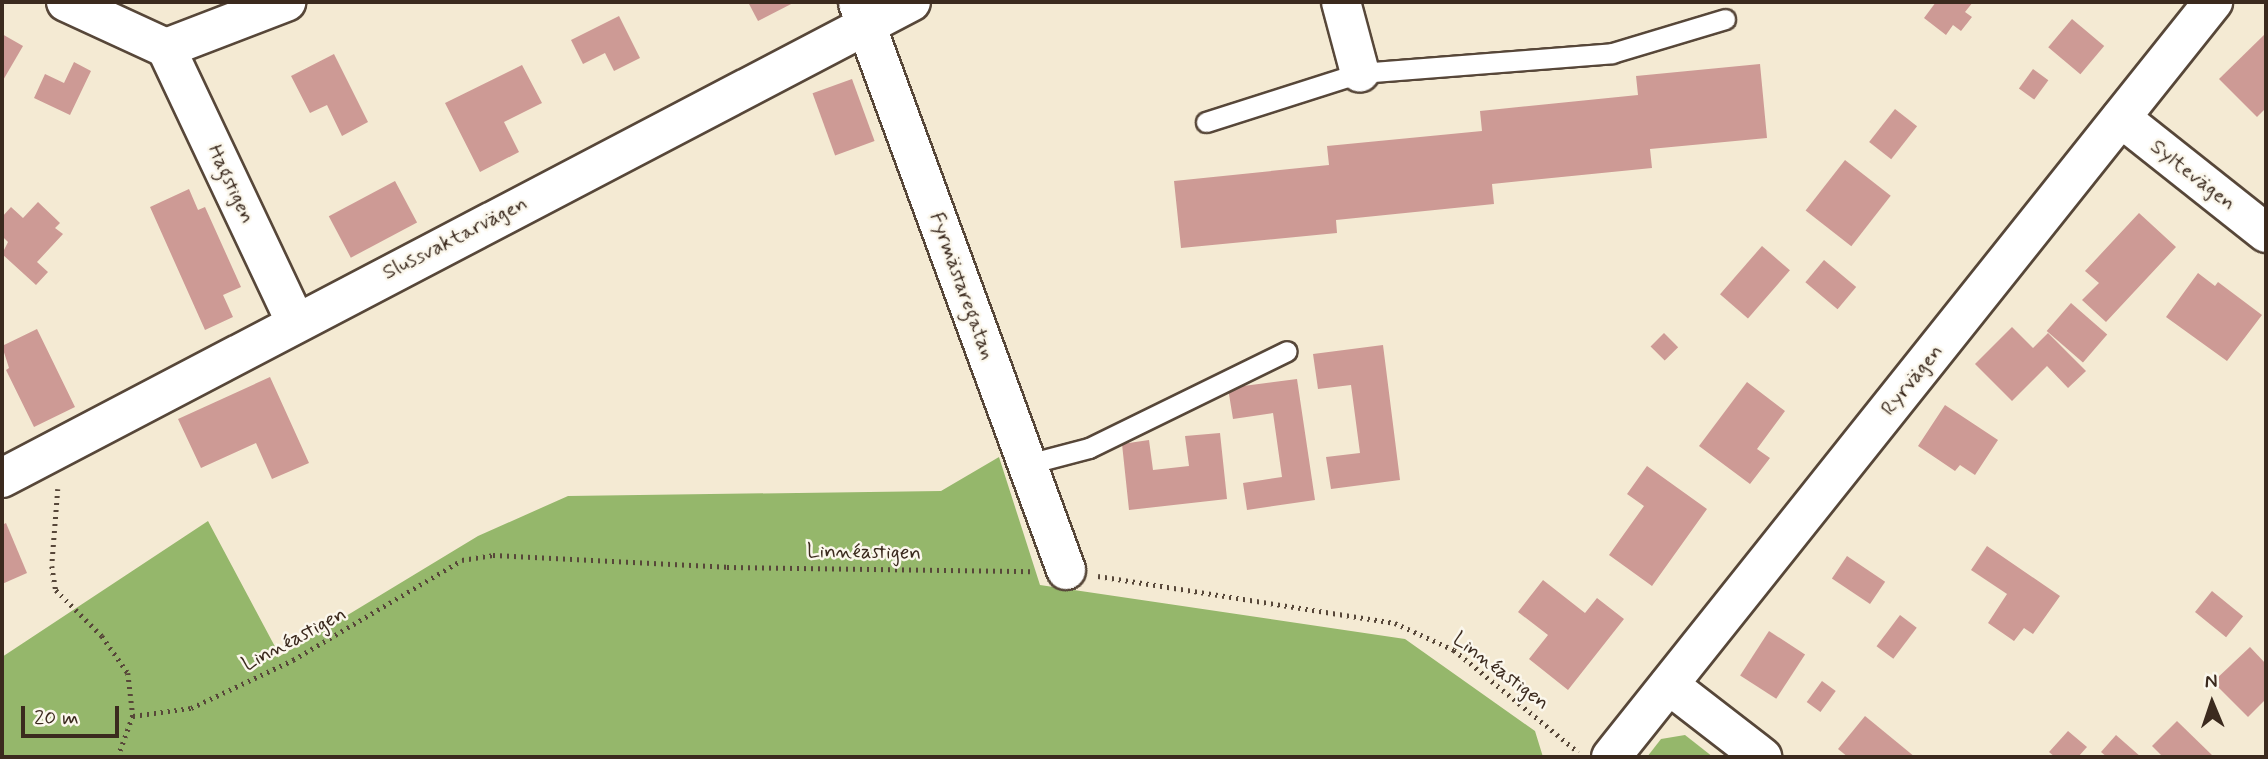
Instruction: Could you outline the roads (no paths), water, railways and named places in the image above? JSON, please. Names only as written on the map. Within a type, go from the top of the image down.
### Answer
[{"type":"street","points":[[65,2],[166,48],[286,2]]},
{"type":"street","name":"Slussvaktarvägen","points":[[2,478],[862,13],[911,2]]},
{"type":"street","points":[[1341,2],[1360,73]]},
{"type":"street","name":"Ryrvägen","points":[[1611,757],[2114,112],[2213,2]]},
{"type":"street","name":"Fyrmästaregatan","points":[[862,13],[1066,570]]},
{"type":"street","name":"Hagstigen","points":[[166,48],[295,321]]},
{"type":"street","name":"Syltevägen","points":[[2114,112],[2266,233]]},
{"type":"street","points":[[1669,684],[1762,757]]},
{"type":"lane","points":[[1206,122],[1360,73],[1612,53],[1725,19]]},
{"type":"lane","points":[[1028,464],[1089,448],[1287,351]]}]
